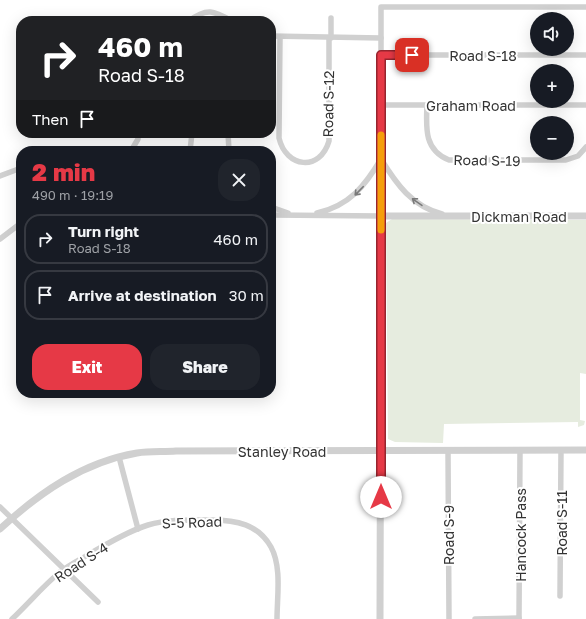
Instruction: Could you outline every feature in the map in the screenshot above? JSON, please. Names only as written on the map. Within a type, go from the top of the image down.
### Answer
[{"type":"street","points":[[380,619],[381,7],[586,7]]},
{"type":"street","points":[[195,16],[208,11],[218,13],[223,16]]},
{"type":"street","name":"Road S-12","points":[[280,38],[279,138],[282,148],[290,158],[304,162],[319,158],[326,149],[329,141],[331,18]]},
{"type":"street","points":[[276,37],[381,38]]},
{"type":"street","name":"Road S-18","points":[[381,55],[586,55]]},
{"type":"street","name":"Graham Road","points":[[380,105],[586,105]]},
{"type":"street","name":"Road S-19","points":[[427,105],[428,136],[430,146],[439,156],[449,160],[566,160],[578,156],[586,147]]},
{"type":"street","points":[[309,215],[333,208],[353,196],[364,185],[381,159]]},
{"type":"street","name":"Dickman Road","points":[[381,159],[400,188],[412,199],[429,210],[452,216]]},
{"type":"street","points":[[0,176],[16,170]]},
{"type":"street","points":[[276,209],[296,215]]},
{"type":"street","points":[[276,215],[381,216]]},
{"type":"street","name":"Dickman Road","points":[[381,216],[586,216]]},
{"type":"street","points":[[0,238],[16,227]]},
{"type":"street","name":"Road S-9","points":[[448,450],[449,619]]},
{"type":"street","name":"Hancock Pass","points":[[519,619],[520,450]]},
{"type":"street","name":"Road S-11","points":[[560,596],[561,450]]},
{"type":"street","name":"Stanley Road","points":[[0,529],[33,499],[76,473],[119,457],[154,452],[586,450]]},
{"type":"street","points":[[119,457],[138,529]]},
{"type":"street","points":[[0,507],[98,602]]},
{"type":"street","name":"S-5 Road","points":[[138,529],[160,523],[197,520],[225,520],[248,525],[260,533],[271,548],[276,560],[278,619]]},
{"type":"street","name":"Road S-4","points":[[12,619],[65,569],[117,538],[138,529]]},
{"type":"street","points":[[475,619],[519,619]]},
{"type":"shaded area","points":[[392,219],[586,220],[586,374],[580,373],[580,420],[585,421],[584,425],[578,427],[578,422],[444,424],[443,443],[395,442],[388,439],[386,223]]},
{"type":"slow traffic","points":[[381,135],[381,230]]},
{"type":"route","points":[[381,497],[381,55],[412,55]]}]
